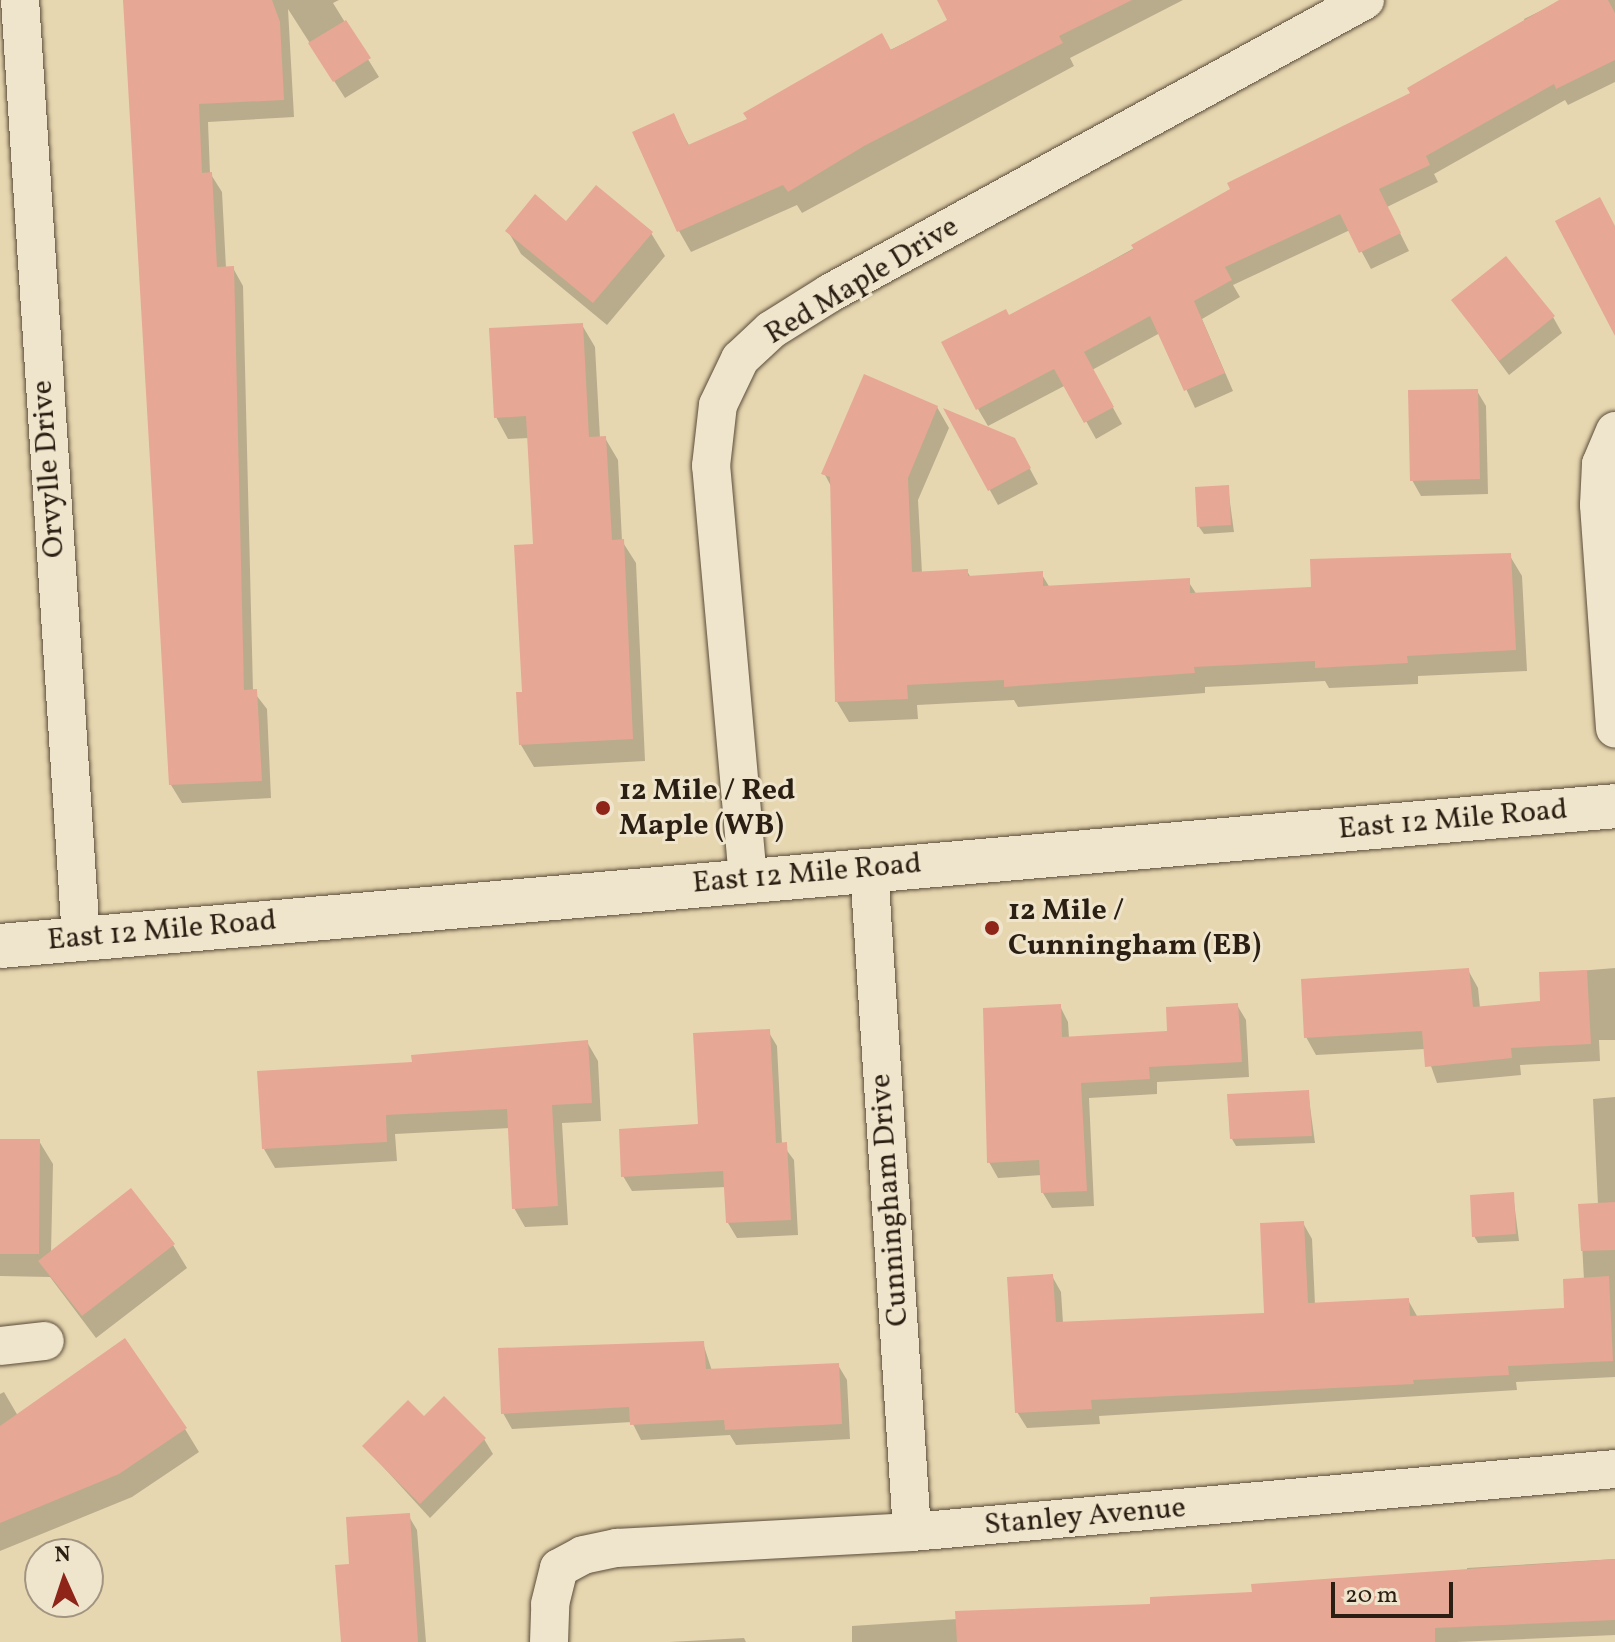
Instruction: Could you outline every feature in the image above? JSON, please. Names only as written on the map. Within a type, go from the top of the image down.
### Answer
[{"type":"main road","name":"East 12 Mile Road","points":[[0,946],[869,868],[1615,806]]},
{"type":"street","name":"Orvylle Drive","points":[[20,0],[81,938]]},
{"type":"street","name":"Red Maple Drive","points":[[748,879],[711,466],[718,405],[740,359],[771,330],[830,293],[1365,0]]},
{"type":"street","points":[[1615,431],[1601,464],[1599,505],[1615,728]]},
{"type":"street","name":"Cunningham Drive","points":[[869,868],[912,1532]]},
{"type":"street","points":[[0,1346],[45,1341]]},
{"type":"street","name":"Stanley Avenue","points":[[549,1642],[550,1604],[559,1568],[583,1555],[617,1548],[912,1532],[1615,1469]]},
{"type":"building","points":[[123,0],[272,0],[280,22],[284,100],[199,104],[202,173],[212,172],[217,267],[234,266],[244,690],[257,689],[262,781],[169,785]]},
{"type":"building","points":[[937,0],[1132,0],[1059,36],[1063,43],[864,146],[788,192],[783,185],[677,232],[632,132],[674,113],[688,145],[747,119],[743,113],[882,33],[891,50],[947,20]]},
{"type":"building","points":[[1559,0],[1608,0],[1615,13],[1615,60],[1556,89],[1554,84],[1426,156],[1430,165],[1379,189],[1401,233],[1359,253],[1340,214],[1225,267],[1232,280],[1194,301],[1225,373],[1184,391],[1150,316],[1084,352],[1114,407],[1084,423],[1054,369],[976,410],[941,342],[1006,309],[1009,315],[1134,249],[1131,245],[1230,189],[1227,183],[1410,93],[1407,88]]},
{"type":"building","points":[[346,20],[371,58],[333,82],[308,43]]},
{"type":"building","points":[[596,185],[653,232],[593,303],[505,231],[535,194],[566,221]]},
{"type":"building","points":[[1600,197],[1615,226],[1615,336],[1555,221]]},
{"type":"building","points":[[1506,256],[1555,316],[1499,361],[1451,300]]},
{"type":"building","points":[[583,323],[589,437],[606,436],[612,540],[624,539],[633,739],[519,745],[516,692],[522,692],[514,545],[533,544],[526,416],[494,418],[489,328]]},
{"type":"building","points":[[864,374],[938,406],[908,478],[912,572],[968,569],[968,576],[1043,571],[1043,586],[1190,578],[1190,593],[1311,587],[1310,559],[1511,553],[1516,650],[1407,656],[1408,663],[1315,668],[1315,661],[1194,667],[1195,673],[1004,687],[1004,680],[907,685],[908,699],[835,702],[830,477],[821,474]]},
{"type":"building","points":[[1478,389],[1480,479],[1410,481],[1408,390]]},
{"type":"building","points":[[943,408],[1015,438],[1031,468],[988,491]]},
{"type":"building","points":[[1229,485],[1231,525],[1197,527],[1195,487]]},
{"type":"building","points":[[1469,968],[1473,1007],[1540,1001],[1539,972],[1587,970],[1591,1044],[1511,1048],[1512,1058],[1425,1067],[1422,1031],[1304,1038],[1301,979]]},
{"type":"building","points":[[1238,1003],[1242,1062],[1149,1067],[1150,1079],[1081,1083],[1087,1191],[1041,1193],[1039,1160],[987,1163],[983,1008],[1061,1004],[1062,1037],[1167,1031],[1166,1007]]},
{"type":"building","points":[[770,1029],[776,1143],[787,1142],[791,1220],[726,1223],[723,1171],[621,1177],[619,1129],[698,1124],[693,1033]]},
{"type":"building","points":[[588,1040],[592,1103],[552,1105],[558,1206],[512,1209],[507,1109],[386,1115],[387,1142],[262,1149],[257,1071],[412,1062],[411,1055]]},
{"type":"building","points":[[1309,1090],[1312,1136],[1230,1139],[1227,1094]]},
{"type":"building","points":[[0,1139],[40,1139],[39,1254],[0,1254]]},
{"type":"building","points":[[131,1188],[175,1244],[82,1316],[38,1261]]},
{"type":"building","points":[[1514,1192],[1516,1234],[1472,1237],[1470,1195]]},
{"type":"building","points":[[1615,1202],[1615,1250],[1581,1251],[1578,1204]]},
{"type":"building","points":[[1304,1221],[1308,1303],[1409,1298],[1410,1316],[1564,1308],[1563,1279],[1609,1276],[1613,1361],[1508,1366],[1509,1375],[1413,1380],[1414,1384],[1091,1400],[1092,1409],[1015,1413],[1007,1277],[1053,1274],[1056,1322],[1264,1313],[1260,1223]]},
{"type":"building","points":[[125,1338],[187,1428],[119,1474],[0,1523],[0,1426]]},
{"type":"building","points":[[704,1341],[706,1369],[839,1363],[842,1424],[725,1430],[724,1420],[630,1425],[629,1407],[501,1414],[498,1348]]},
{"type":"building","points":[[444,1396],[486,1438],[420,1504],[362,1446],[408,1400],[424,1416]]},
{"type":"building","points":[[410,1513],[418,1642],[341,1642],[335,1565],[349,1564],[346,1517]]},
{"type":"building","points":[[1615,1559],[1615,1620],[1435,1628],[1435,1642],[957,1642],[955,1611],[1150,1604],[1150,1597],[1252,1592],[1251,1584]]},
{"type":"place","name":"12 Mile / Red Maple (WB)","points":[[603,808]]},
{"type":"place","name":"12 Mile / Cunningham (EB)","points":[[992,928]]}]
